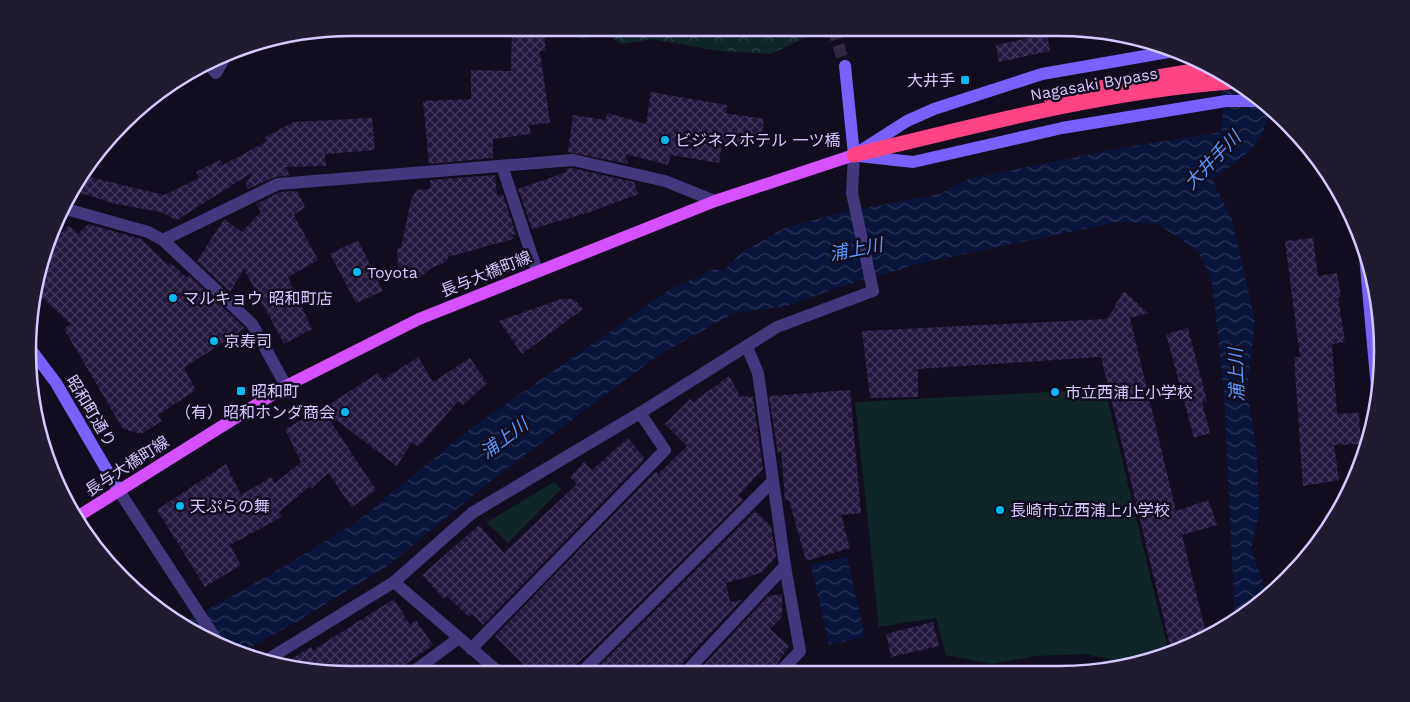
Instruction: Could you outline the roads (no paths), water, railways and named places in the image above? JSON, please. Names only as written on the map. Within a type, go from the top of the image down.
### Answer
[{"type":"highway","name":"Nagasaki Bypass","points":[[965,124],[1134,81],[1200,70]]},
{"type":"highway","name":"Nagasaki Bypass","points":[[965,124],[1137,93],[1223,82]]},
{"type":"highway","points":[[854,155],[965,124]]},
{"type":"main road","name":"長与大橋町線","points":[[82,514],[286,386],[419,319],[714,201],[854,155]]},
{"type":"street","points":[[854,155],[907,121],[934,109],[1042,74],[1161,53]]},
{"type":"street","points":[[212,69],[216,73],[221,65]]},
{"type":"street","points":[[273,656],[394,582],[472,513],[640,414],[777,327],[873,291],[852,193],[854,155],[845,66]]},
{"type":"street","points":[[854,155],[913,162],[1062,128],[1226,101],[1251,101]]},
{"type":"street","points":[[163,240],[278,184],[573,160],[665,181],[714,201]]},
{"type":"street","points":[[502,166],[537,271]]},
{"type":"street","points":[[70,210],[148,232],[163,240],[252,324],[286,386]]},
{"type":"street","points":[[1368,291],[1374,354]]},
{"type":"street","points":[[747,347],[758,373],[785,566],[800,651],[786,666]]},
{"type":"street","name":"昭和町通り","points":[[36,357],[56,383],[119,491]]},
{"type":"street","points":[[472,648],[665,450],[640,414]]},
{"type":"street","points":[[589,666],[773,481]]},
{"type":"street","points":[[119,491],[212,633]]},
{"type":"street","points":[[692,666],[785,566]]},
{"type":"street","points":[[394,582],[492,666]]},
{"type":"street","points":[[421,666],[459,638]]},
{"type":"water","points":[[1223,82],[1268,115],[1262,134],[1249,152],[1212,179],[1232,220],[1255,321],[1247,390],[1257,453],[1259,515],[1251,548],[1265,590],[1235,613],[1224,393],[1212,282],[1198,251],[1158,224],[1118,222],[926,262],[858,281],[786,306],[734,313],[657,356],[502,472],[386,567],[296,622],[249,648],[231,642],[188,620],[270,575],[355,523],[470,429],[669,290],[714,269],[723,271],[742,252],[785,228],[840,213],[940,194],[968,179],[1121,148],[1222,132]]},
{"type":"water","points":[[847,557],[865,637],[829,645],[811,565]]},
{"type":"tunnel","points":[[836,36],[845,66]]},
{"type":"place","name":"大井手","points":[[965,80]]},
{"type":"place","name":"ビジネスホテル 一ツ橋","points":[[665,140]]},
{"type":"place","name":"Toyota","points":[[357,272]]},
{"type":"place","name":"マルキョウ 昭和町店","points":[[173,298]]},
{"type":"place","name":"京寿司","points":[[214,341]]},
{"type":"place","name":"昭和町","points":[[241,391]]},
{"type":"place","name":"市立西浦上小学校","points":[[1055,392]]},
{"type":"place","name":"（有）昭和ホンダ商会","points":[[345,412]]},
{"type":"place","name":"天ぷらの舞","points":[[180,506]]},
{"type":"place","name":"長崎市立西浦上小学校","points":[[1000,510]]},
{"type":"water label","name":"大井手川","points":[[1212,160]]},
{"type":"water label","name":"浦上川","points":[[856,249]]},
{"type":"water label","name":"浦上川","points":[[1236,375]]},
{"type":"water label","name":"浦上川","points":[[504,438]]}]
